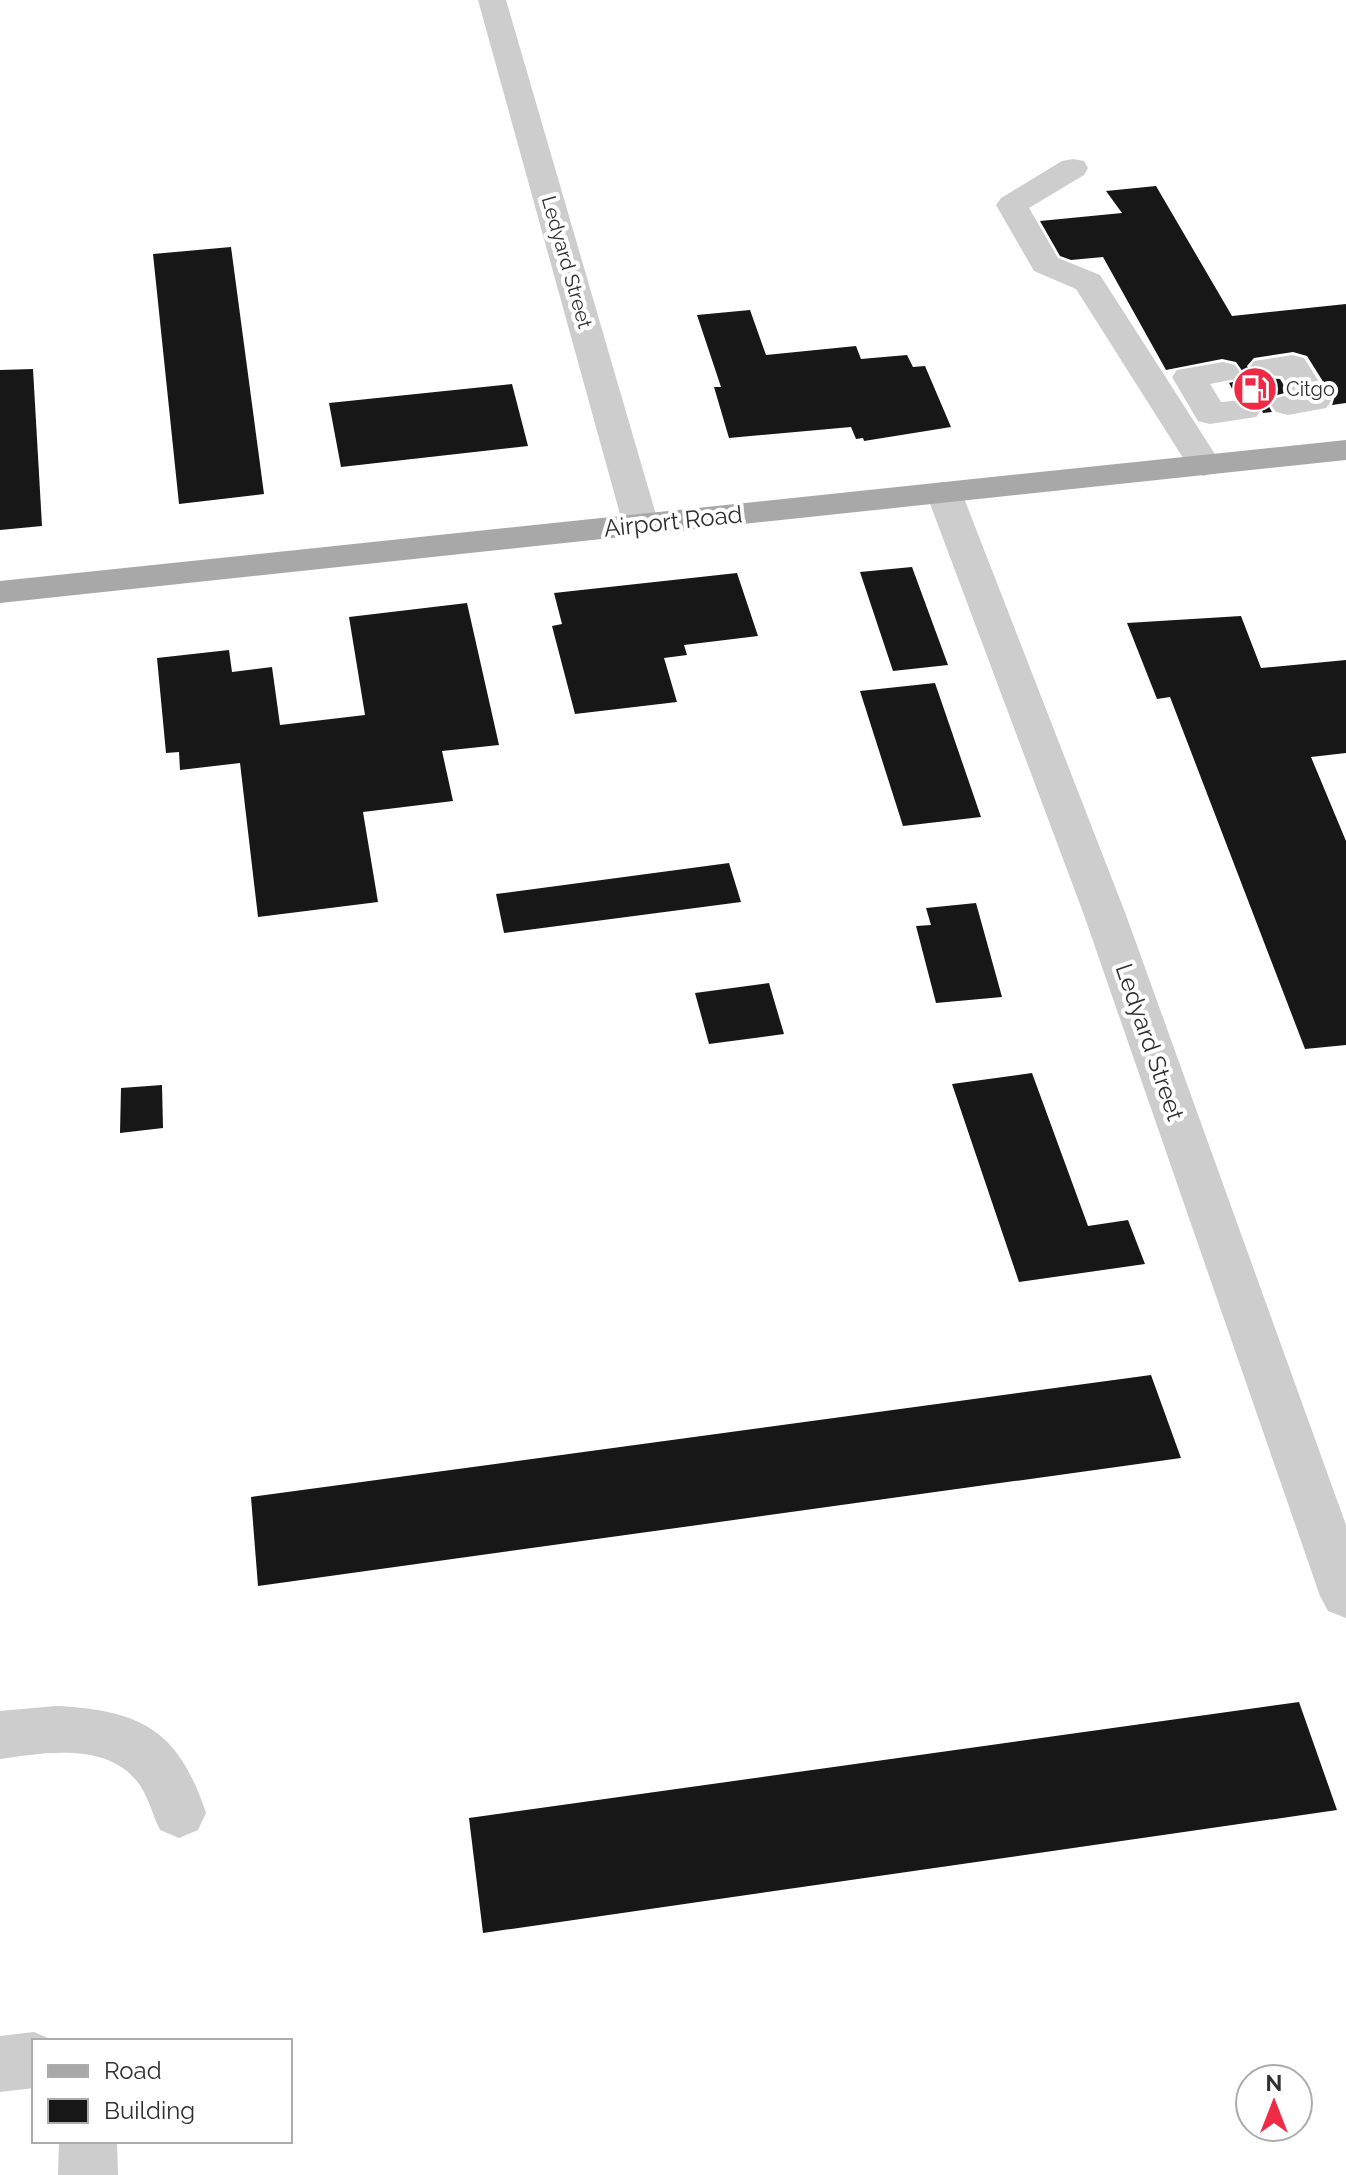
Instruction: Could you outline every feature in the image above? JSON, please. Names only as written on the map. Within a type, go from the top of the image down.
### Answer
[{"type":"main road","name":"Airport Road","points":[[0,592],[1346,450]]},
{"type":"street","name":"Ledyard Street","points":[[492,0],[641,525]]},
{"type":"street","points":[[1073,168],[1012,205],[1045,264],[1088,282],[1204,465]]},
{"type":"street","points":[[1163,399],[1225,392]]},
{"type":"street","name":"Ledyard Street","points":[[944,493],[1105,915],[1346,1596]]},
{"type":"street","points":[[0,1735],[80,1730],[129,1743],[163,1771],[179,1813]]},
{"type":"street","points":[[0,2064],[32,2060]]},
{"type":"street","points":[[88,2143],[88,2175]]},
{"type":"building","points":[[1156,186],[1232,316],[1346,304],[1346,403],[1332,405],[1334,399],[1307,356],[1293,352],[1254,358],[1247,366],[1254,378],[1280,379],[1288,392],[1274,396],[1268,405],[1272,412],[1263,413],[1257,400],[1237,398],[1229,383],[1237,381],[1243,372],[1236,362],[1222,359],[1166,370],[1103,257],[1071,260],[1060,256],[1040,221],[1122,213],[1106,191]]},
{"type":"building","points":[[231,247],[264,494],[179,504],[153,254]]},
{"type":"building","points":[[750,310],[766,355],[856,346],[861,359],[907,355],[913,367],[925,366],[951,427],[864,441],[863,438],[856,439],[851,427],[729,438],[714,387],[721,387],[697,315]]},
{"type":"building","points":[[33,369],[42,526],[0,530],[0,370]]},
{"type":"building","points":[[512,384],[528,446],[341,467],[329,403]]},
{"type":"building","points":[[912,567],[948,665],[893,671],[860,572]]},
{"type":"building","points":[[737,573],[758,636],[684,645],[687,655],[664,658],[677,702],[575,714],[552,626],[562,624],[554,593]]},
{"type":"building","points":[[467,603],[499,745],[442,751],[453,801],[363,812],[378,902],[258,917],[240,763],[180,770],[179,752],[166,753],[157,658],[229,650],[232,672],[272,667],[280,725],[365,715],[349,617]]},
{"type":"building","points":[[1241,616],[1261,668],[1346,660],[1346,753],[1311,757],[1346,841],[1346,1045],[1305,1049],[1170,697],[1157,699],[1127,623]]},
{"type":"building","points":[[935,683],[981,817],[903,826],[860,691]]},
{"type":"building","points":[[729,863],[741,902],[504,933],[496,894]]},
{"type":"building","points":[[976,903],[1002,997],[936,1003],[916,926],[931,925],[926,908]]},
{"type":"building","points":[[769,983],[784,1034],[709,1044],[695,993]]},
{"type":"building","points":[[1032,1073],[1088,1226],[1128,1220],[1145,1264],[1019,1282],[952,1084]]},
{"type":"building","points":[[162,1085],[163,1128],[120,1133],[121,1088]]},
{"type":"building","points":[[1151,1375],[1181,1458],[258,1586],[251,1497]]},
{"type":"building","points":[[1299,1702],[1337,1810],[483,1933],[469,1818]]},
{"type":"tunnel","points":[[1234,391],[1277,386]]},
{"type":"place","name":"Citgo","points":[[1255,389]]}]
